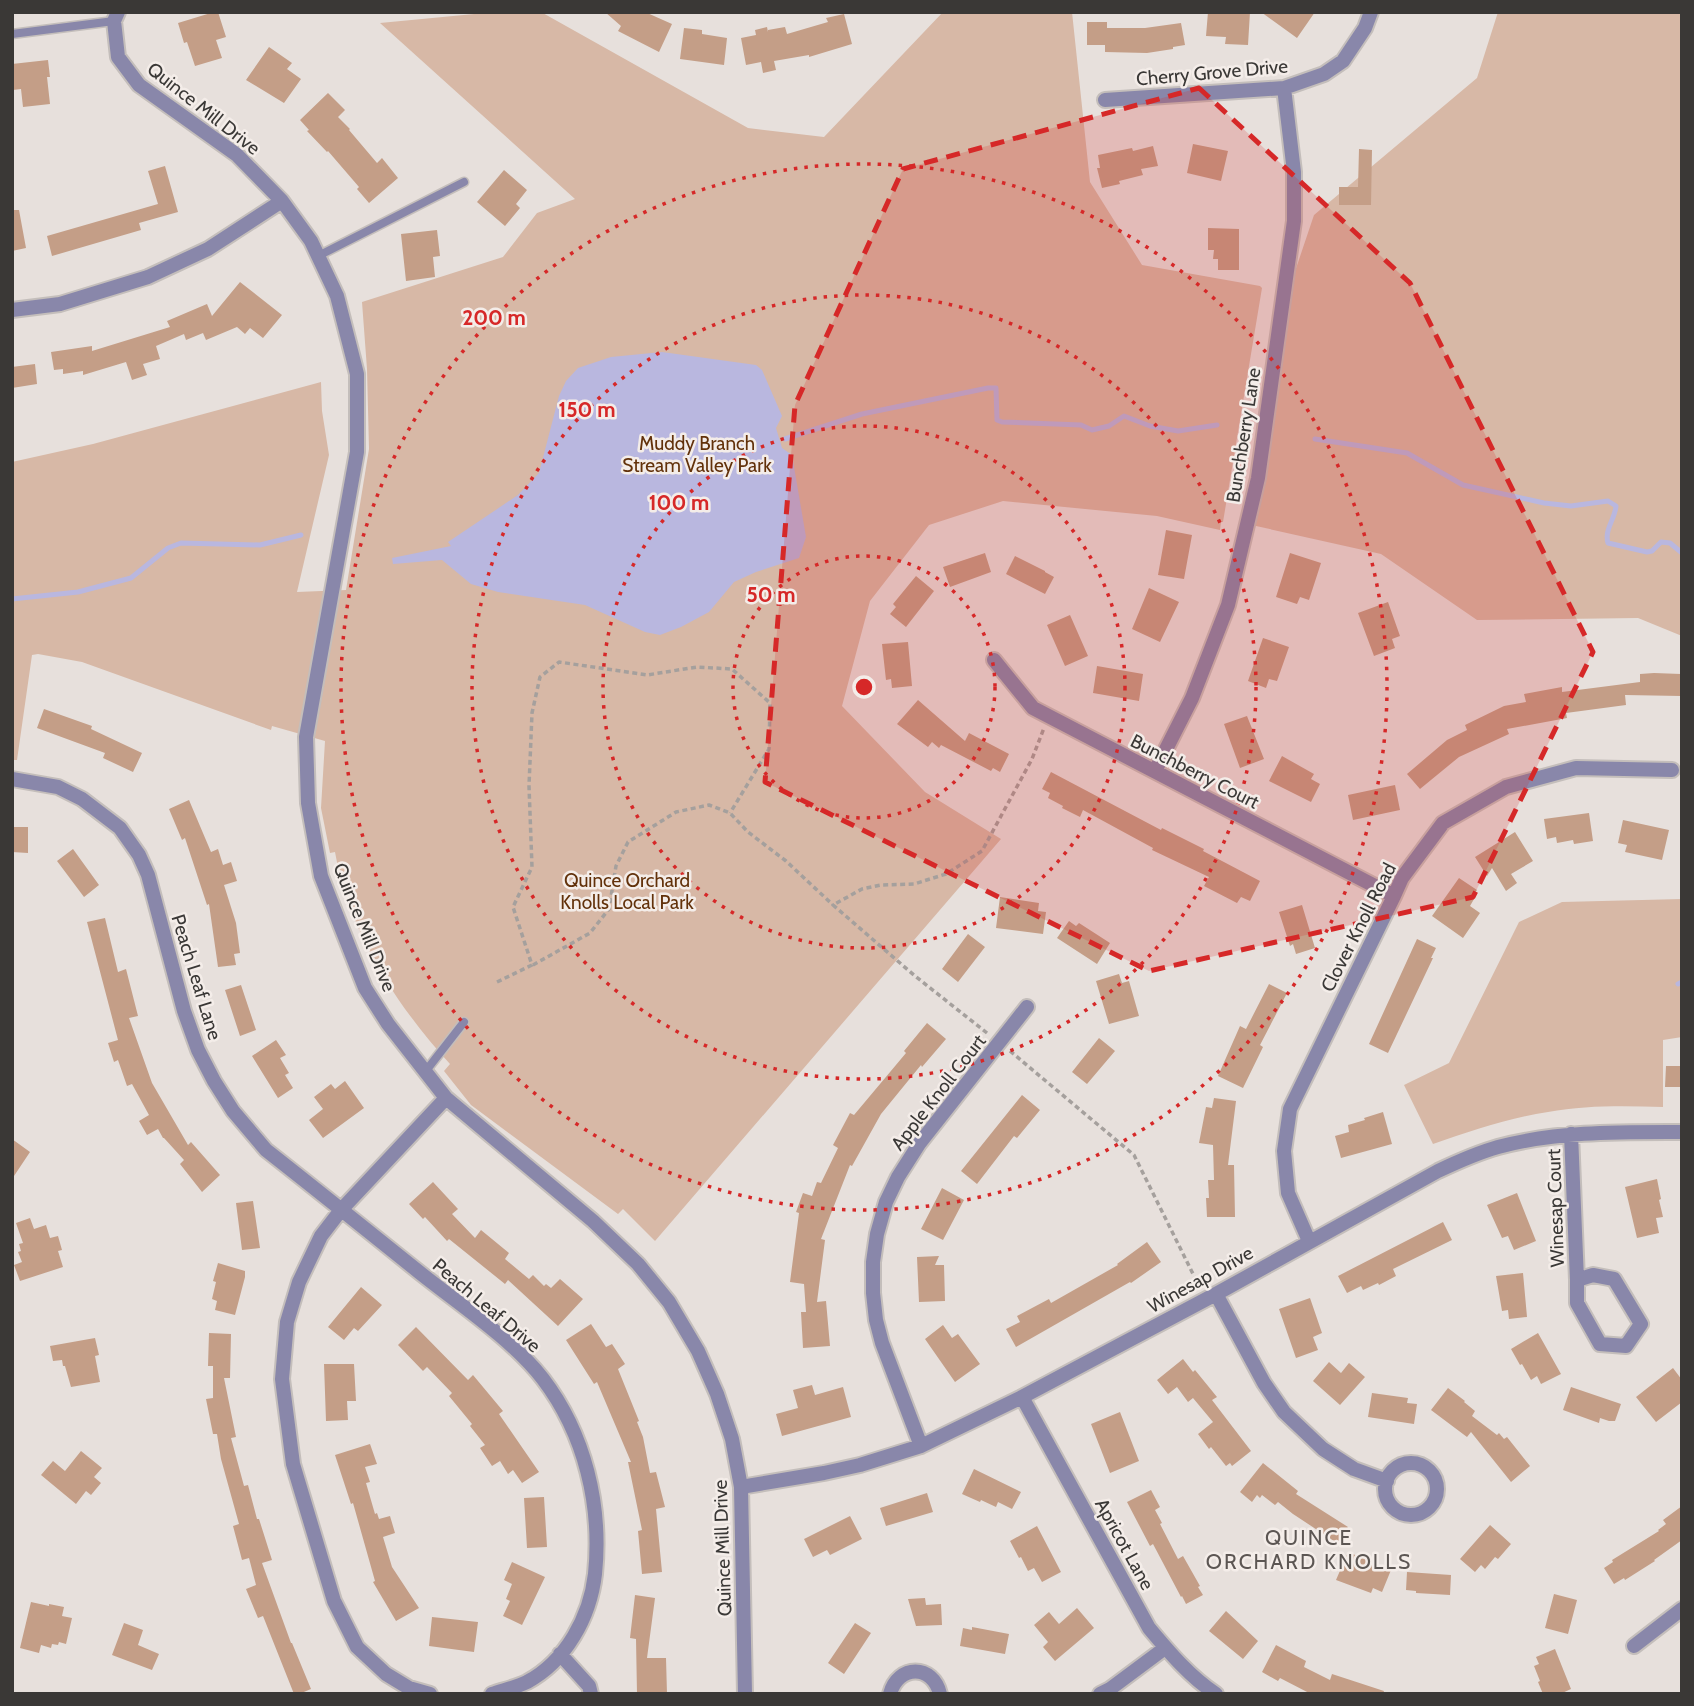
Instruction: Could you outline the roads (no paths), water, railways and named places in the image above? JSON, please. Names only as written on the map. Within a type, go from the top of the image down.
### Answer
[{"type":"street","name":"Cherry Grove Drive","points":[[1105,100],[1284,89],[1324,74],[1343,61],[1365,28],[1371,12]]},
{"type":"street","name":"Quince Mill Drive","points":[[116,17],[118,57],[139,85],[237,155],[282,201],[310,241],[337,296],[357,374],[357,452],[306,737],[308,803],[321,876],[365,988],[387,1024],[425,1072],[446,1098],[593,1221],[638,1264],[669,1303],[698,1351],[717,1394],[732,1439],[741,1487],[745,1694]]},
{"type":"street","name":"Bunchberry Lane","points":[[1155,771],[1192,698],[1228,605],[1258,478],[1294,221],[1294,172],[1284,89]]},
{"type":"street","points":[[12,310],[60,304],[148,277],[208,249],[282,201]]},
{"type":"street","name":"Bunchberry Court","points":[[993,660],[1032,708],[1394,896]]},
{"type":"street","name":"Clover Knoll Road","points":[[1310,1241],[1288,1193],[1284,1152],[1290,1109],[1402,878],[1443,824],[1506,787],[1576,768],[1672,770]]},
{"type":"street","name":"Peach Leaf Lane","points":[[12,779],[58,787],[82,799],[120,828],[139,855],[148,874],[184,1011],[198,1051],[214,1081],[233,1111],[266,1150],[341,1210]]},
{"type":"street","name":"Apple Knoll Court","points":[[921,1446],[876,1320],[873,1262],[877,1234],[886,1202],[919,1144],[1027,1007]]},
{"type":"street","points":[[430,1694],[409,1688],[386,1674],[357,1647],[334,1601],[293,1464],[282,1379],[287,1322],[299,1282],[321,1236],[341,1210],[446,1098]]},
{"type":"street","name":"Winesap Drive","points":[[741,1487],[860,1465],[921,1446],[1022,1397],[1438,1171],[1497,1147],[1572,1134],[1682,1132]]},
{"type":"street","name":"Winesap Court","points":[[1572,1134],[1577,1303],[1600,1343],[1626,1346],[1642,1324],[1614,1279],[1593,1275],[1577,1280]]},
{"type":"street","name":"Peach Leaf Drive","points":[[341,1210],[505,1340],[542,1378],[562,1407],[583,1455],[593,1491],[598,1546],[593,1590],[574,1638],[529,1688],[492,1694]]},
{"type":"street","points":[[1210,1297],[1284,1412],[1323,1449],[1354,1469],[1387,1481]]},
{"type":"street","name":"Apricot Lane","points":[[1022,1397],[1149,1628],[1189,1672],[1216,1694]]},
{"type":"street","points":[[1634,1646],[1682,1609]]},
{"type":"street","points":[[1100,1694],[1165,1648]]},
{"type":"street","points":[[560,1654],[589,1686],[591,1694]]},
{"type":"street","points":[[890,1694],[896,1680],[910,1672],[918,1671],[932,1678],[940,1694]]},
{"type":"lane","points":[[12,34],[116,17]]},
{"type":"lane","points":[[318,256],[464,181]]},
{"type":"lane","points":[[425,1072],[464,1023]]},
{"type":"water","points":[[662,352],[756,365],[762,370],[782,416],[776,428],[782,448],[792,455],[806,537],[799,558],[734,582],[709,612],[660,635],[645,632],[585,605],[498,592],[471,584],[442,560],[393,564],[392,558],[451,546],[448,542],[518,495],[539,473],[559,396],[566,381],[578,368],[611,357]]},
{"type":"waterway","points":[[785,439],[862,414],[988,388],[996,388],[997,420],[1002,422],[1081,425],[1092,430],[1109,426],[1124,416],[1150,426],[1178,431],[1217,425]]},
{"type":"waterway","points":[[1315,439],[1407,453],[1463,485],[1544,503],[1571,506],[1608,501],[1616,506],[1607,534],[1608,543],[1647,552],[1661,542],[1670,543],[1682,553]]},
{"type":"waterway","points":[[12,599],[78,592],[131,578],[168,548],[181,543],[260,545],[301,535]]},
{"type":"waterway","points":[[1678,984],[1682,982]]},
{"type":"district","name":"QUINCE ORCHARD KNOLLS","points":[[1309,1550]]},
{"type":"park label","name":"Muddy Branch Stream Valley Park","points":[[697,454]]},
{"type":"park label","name":"Quince Orchard Knolls Local Park","points":[[627,891]]}]
